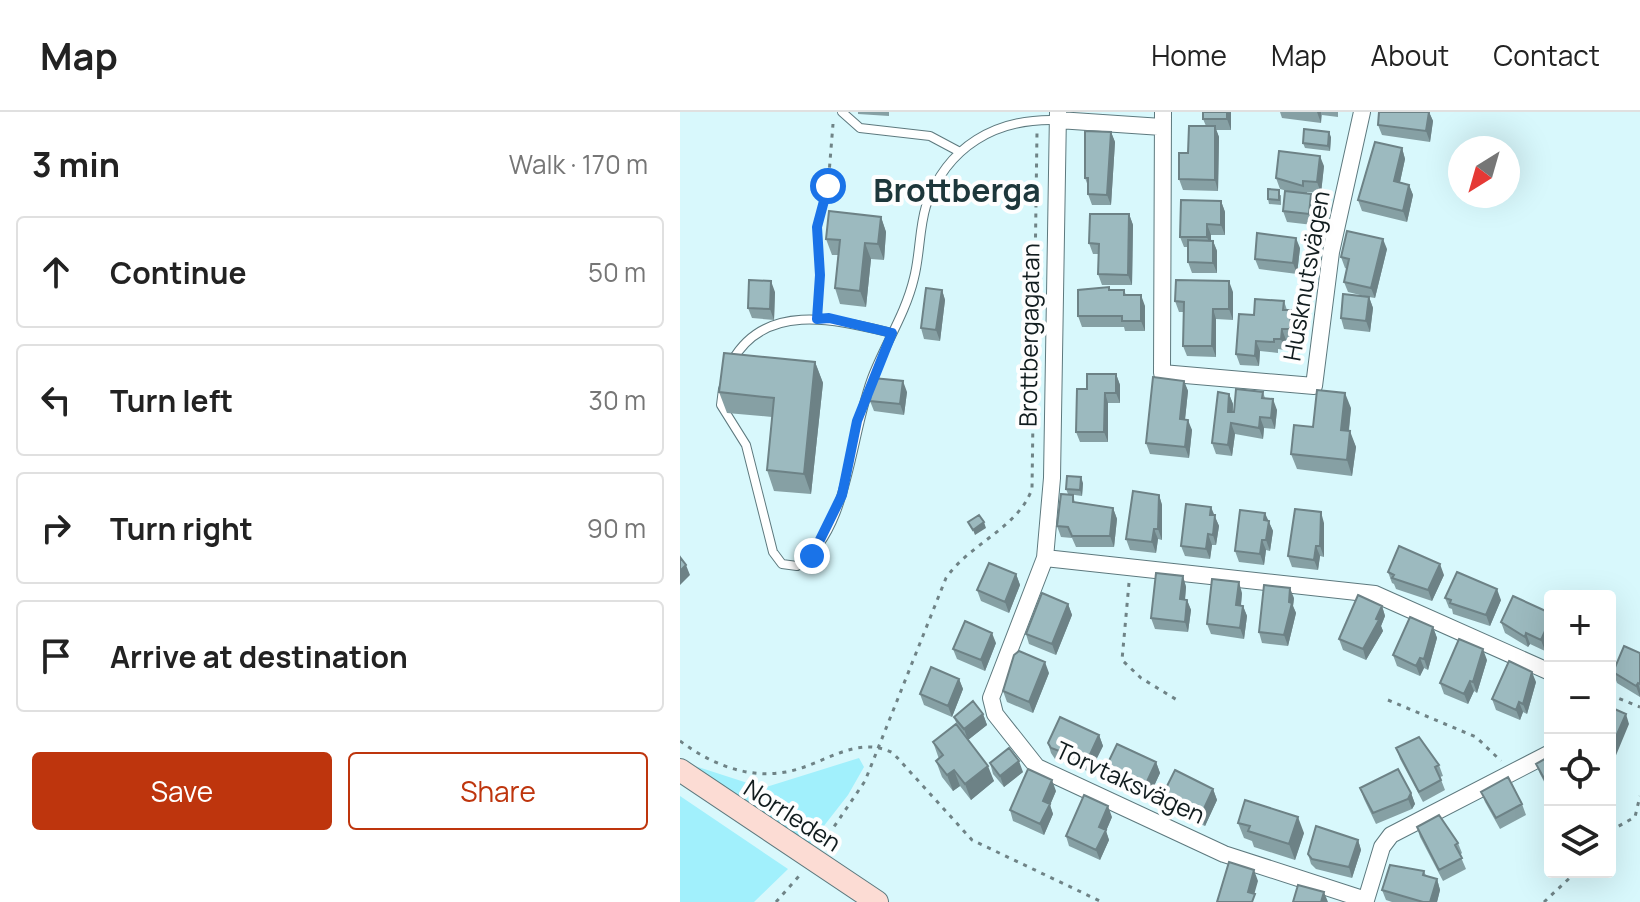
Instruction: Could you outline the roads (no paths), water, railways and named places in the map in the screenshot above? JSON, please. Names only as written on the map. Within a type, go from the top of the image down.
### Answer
[{"type":"main road","name":"Norrleden","points":[[680,770],[877,902]]},
{"type":"street","name":"Husknutsvägen","points":[[1058,116],[1163,119],[1162,373],[1314,386],[1331,252],[1362,112]]},
{"type":"street","name":"Brottbergagatan","points":[[1045,558],[1052,478],[1058,116]]},
{"type":"street","points":[[1045,558],[1375,594],[1544,669]]},
{"type":"street","name":"Torvtaksvägen","points":[[1045,558],[991,698],[995,714],[1037,767],[1179,834],[1258,867],[1366,900],[1382,847],[1391,835],[1544,756]]},
{"type":"lane","points":[[842,112],[860,128],[930,136],[960,152]]},
{"type":"lane","points":[[892,333],[829,318],[784,321],[759,329],[740,347],[725,374],[721,405],[746,445],[773,552],[782,564],[797,566],[812,556],[842,495],[857,421],[915,277],[926,207],[940,179],[960,152],[1004,124],[1058,116]]},
{"type":"district","name":"Brottberga","points":[[957,191]]}]
